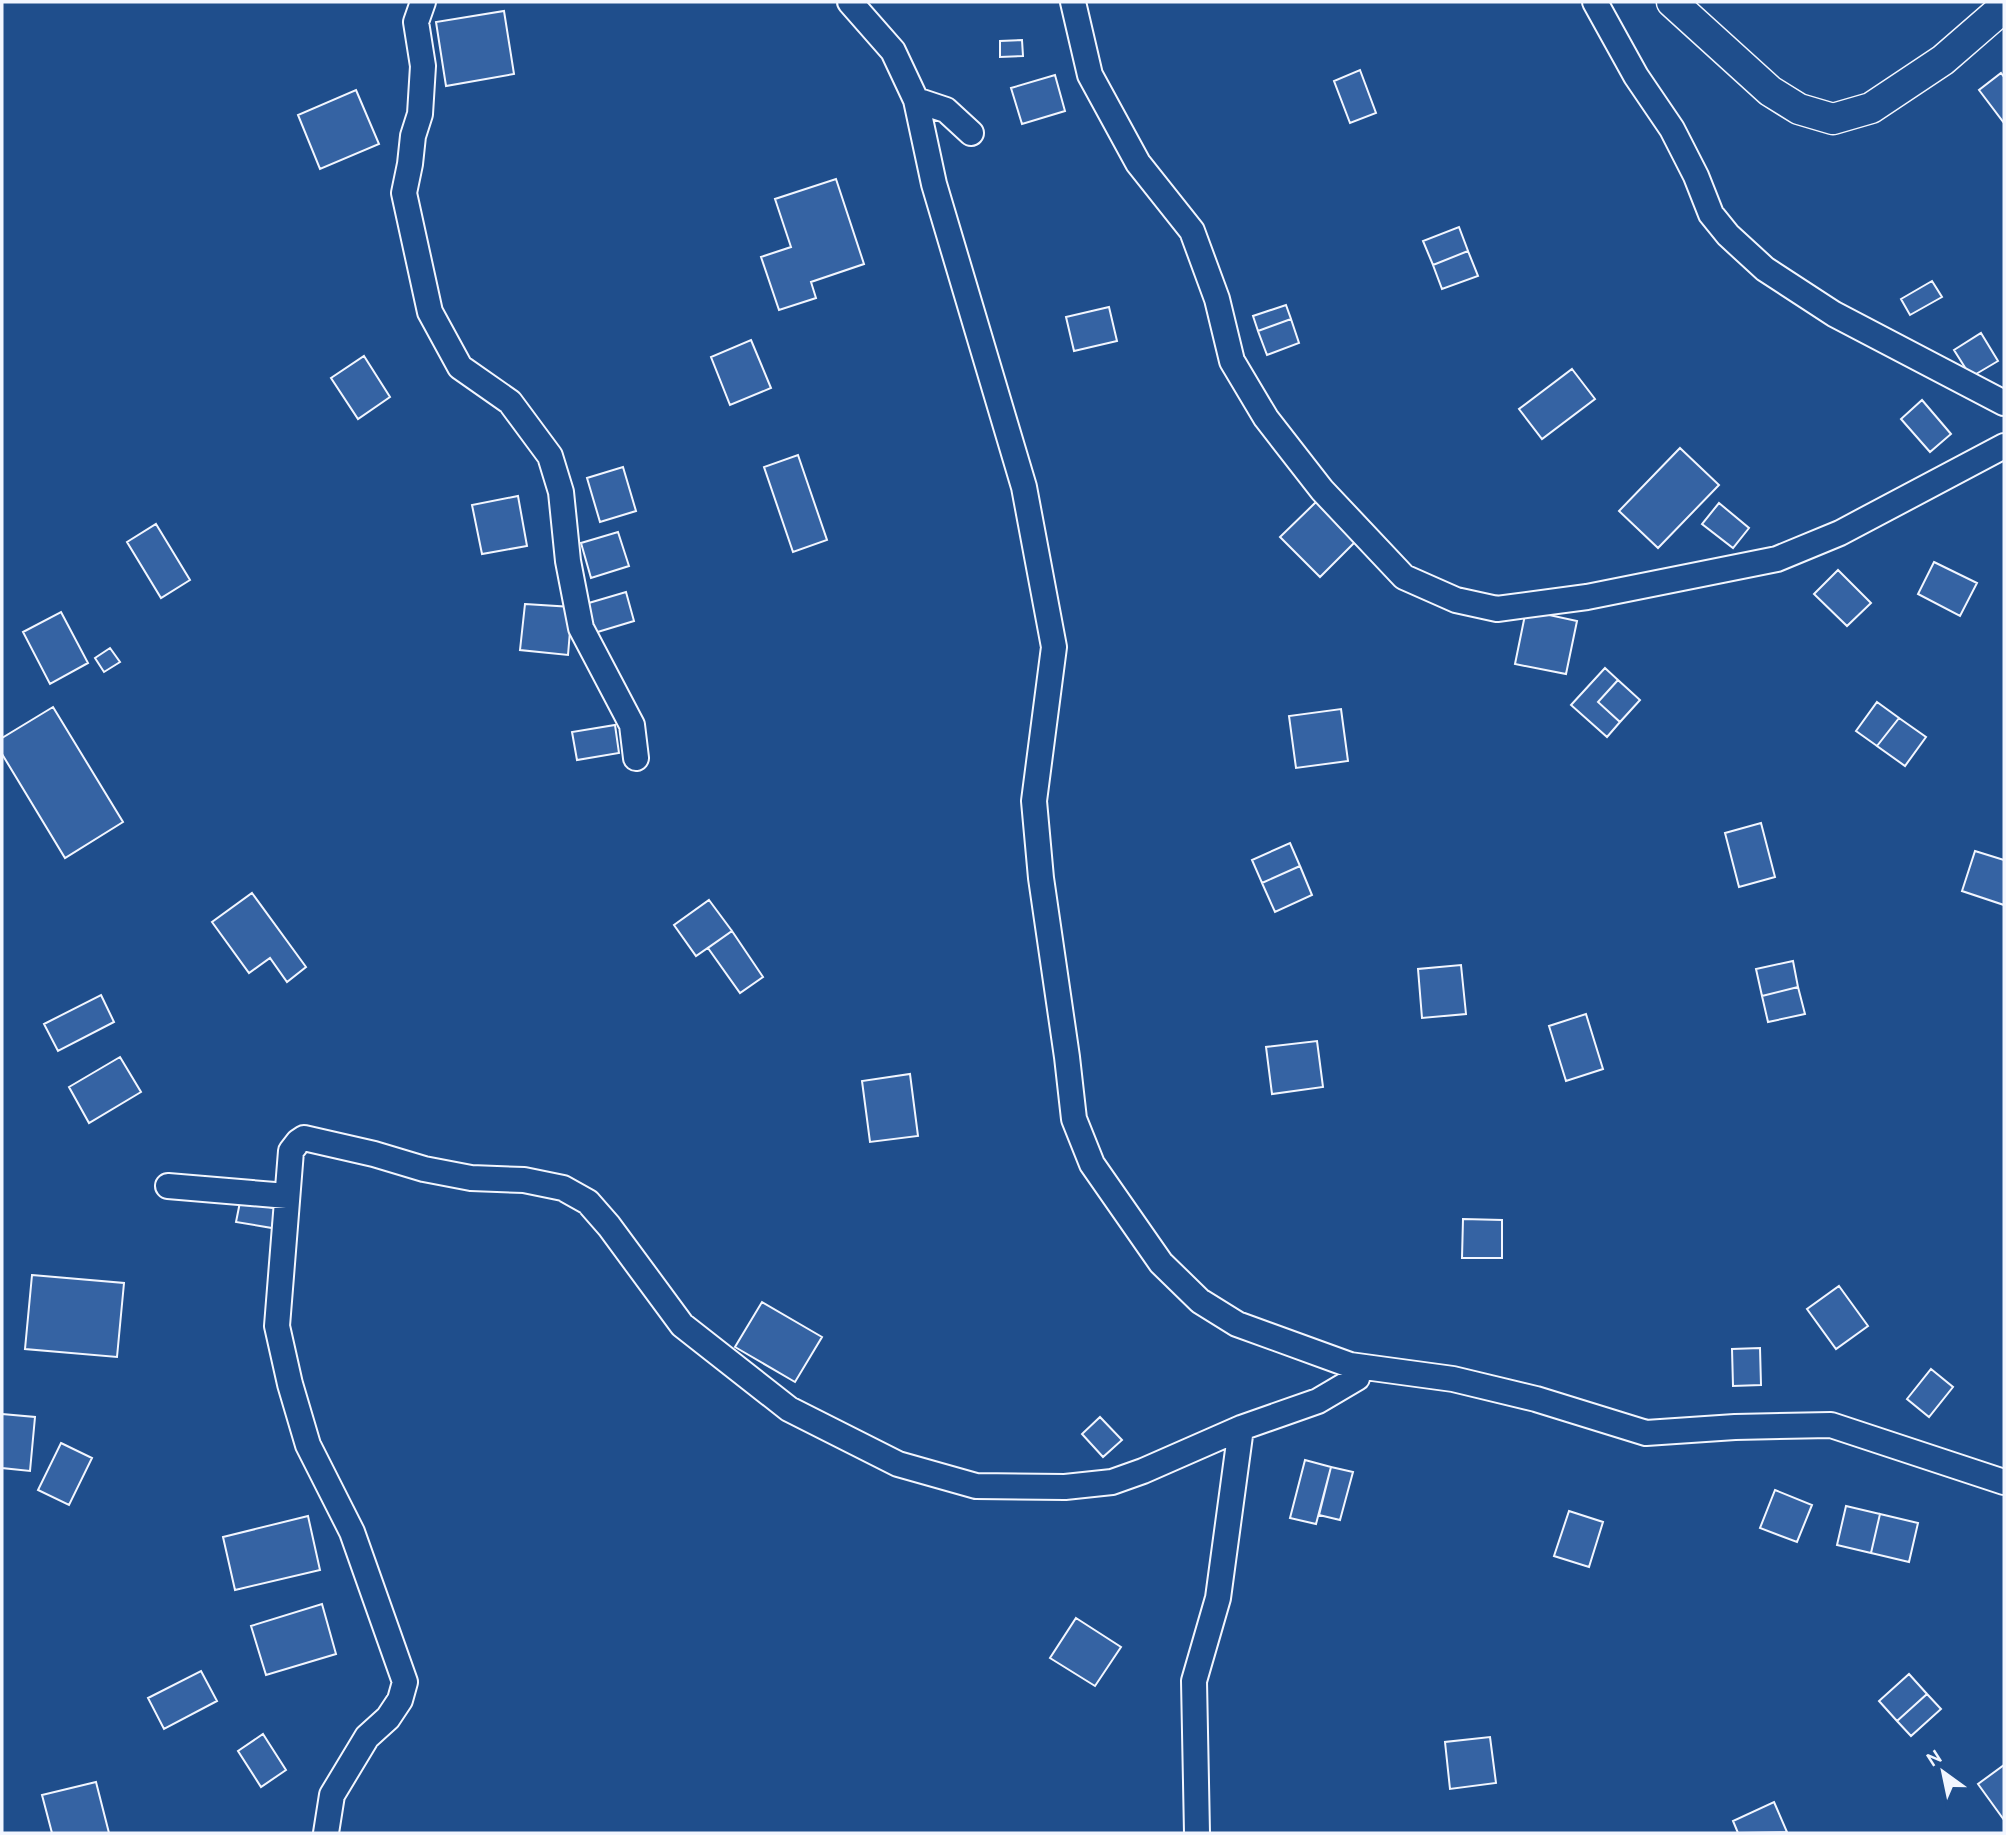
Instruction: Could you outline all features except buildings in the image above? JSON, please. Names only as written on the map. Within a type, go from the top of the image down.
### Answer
[{"type":"main road","points":[[1672,2],[1770,91],[1800,109],[1833,119],[1871,108],[1943,60],[2004,7]]},
{"type":"street","points":[[423,2],[416,22],[423,66],[420,114],[413,135],[404,193],[430,312],[460,366],[510,402],[550,456],[561,492],[568,561],[580,628],[632,725],[636,758]]},
{"type":"street","points":[[850,2],[893,51],[916,100],[934,184],[1024,487],[1054,647],[1034,801],[1041,878],[1074,1119],[1092,1164],[1160,1263],[1200,1301],[1237,1324],[1350,1365],[1453,1379],[1536,1399],[1646,1433],[1735,1427],[1831,1425],[2004,1482]]},
{"type":"street","points":[[1073,2],[1090,75],[1138,163],[1192,231],[1217,299],[1232,361],[1266,418],[1322,490],[1404,577],[1456,600],[1497,609],[1587,597],[1777,559],[1840,533],[2004,446]]},
{"type":"street","points":[[1595,2],[1636,76],[1672,129],[1696,176],[1711,214],[1728,235],[1765,269],[1834,314],[2004,402]]},
{"type":"street","points":[[916,100],[946,110],[971,133]]},
{"type":"street","points":[[326,1833],[332,1795],[367,1737],[388,1718],[400,1700],[405,1682],[352,1532],[308,1445],[277,1326],[291,1151],[304,1138],[424,1169],[471,1178],[524,1180],[563,1188],[588,1202],[609,1226],[682,1325],[789,1409],[898,1464],[976,1486],[1065,1486],[1112,1482],[1241,1428],[1318,1401],[1357,1378],[1350,1365]]},
{"type":"street","points":[[168,1186],[287,1196]]},
{"type":"street","points":[[1197,1833],[1195,1681],[1218,1598],[1241,1428]]}]
